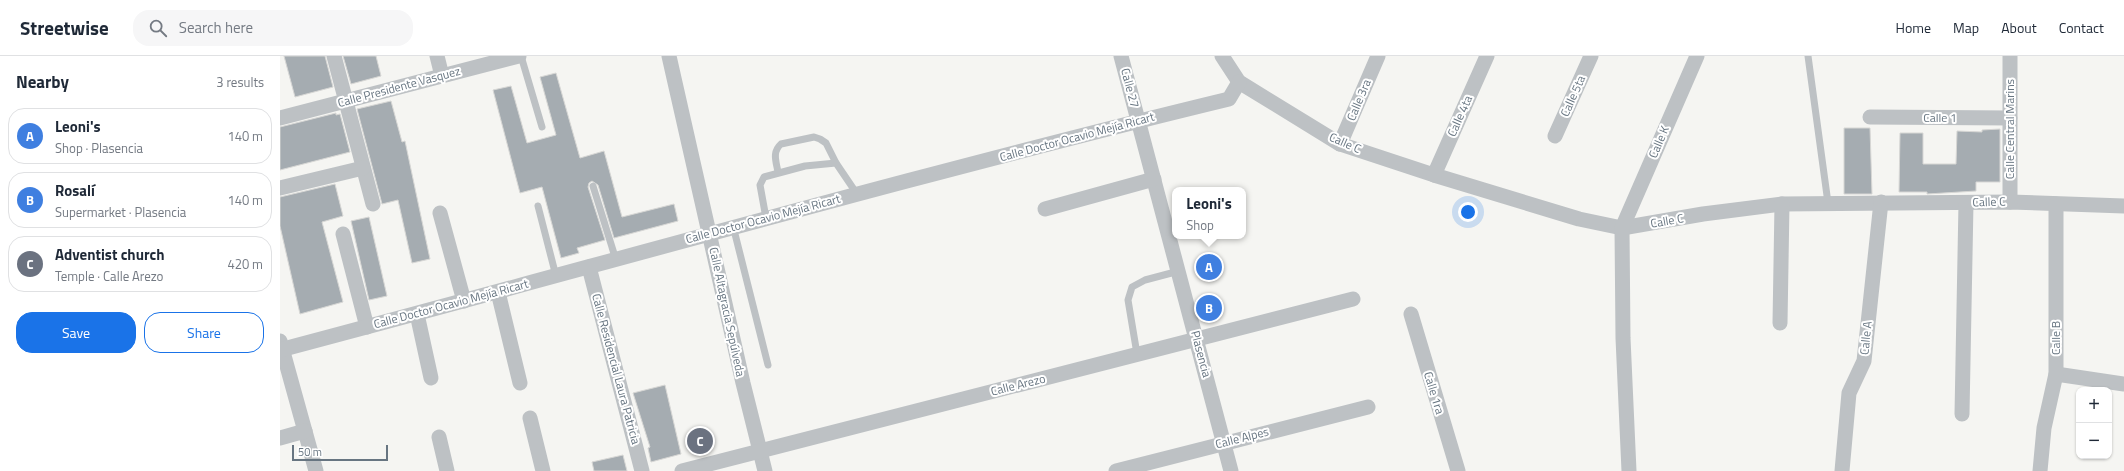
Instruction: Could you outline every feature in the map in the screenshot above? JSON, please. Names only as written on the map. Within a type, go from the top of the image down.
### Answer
[{"type":"street","points":[[334,56],[372,204]]},
{"type":"street","points":[[437,56],[442,76]]},
{"type":"street","name":"Calle Presidente Vasquez","points":[[280,118],[442,76],[502,58],[520,56]]},
{"type":"street","name":"Calle Altagracia Sepúlveda","points":[[669,56],[765,471]]},
{"type":"street","name":"Calle 27","points":[[1121,56],[1138,121]]},
{"type":"street","points":[[1222,56],[1239,82]]},
{"type":"street","name":"Calle 3ra","points":[[1340,144],[1378,56]]},
{"type":"street","name":"Calle 4ta","points":[[1434,175],[1487,56]]},
{"type":"street","name":"Calle 5ta","points":[[1555,136],[1591,56]]},
{"type":"street","name":"Calle K","points":[[1622,228],[1696,56]]},
{"type":"street","name":"Calle Central Marins","points":[[2010,56],[2010,202]]},
{"type":"street","name":"Calle Doctor Ocavio Mejía Ricart","points":[[281,347],[417,314],[616,260],[709,232],[1138,121],[1229,99],[1239,82]]},
{"type":"street","name":"Calle C","points":[[1239,82],[1340,144],[1434,175],[1579,219],[1622,228],[1703,214],[1782,204],[2010,202],[2124,206]]},
{"type":"street","name":"Calle 1","points":[[1870,117],[2010,118]]},
{"type":"street","name":"Plasencia","points":[[1138,121],[1198,339],[1231,471]]},
{"type":"street","points":[[280,188],[363,168]]},
{"type":"street","points":[[1045,209],[1154,179]]},
{"type":"street","name":"Calle A","points":[[1842,471],[1850,393],[1864,361],[1881,202]]},
{"type":"street","points":[[1962,414],[1966,203]]},
{"type":"street","points":[[1780,323],[1782,204]]},
{"type":"street","name":"Calle B","points":[[2040,471],[2044,428],[2056,374],[2056,204]]},
{"type":"street","points":[[440,213],[464,301]]},
{"type":"street","points":[[1622,228],[1623,338],[1629,471]]},
{"type":"street","points":[[343,234],[367,327]]},
{"type":"street","name":"Calle Residencial Laura Patricia","points":[[590,267],[642,471]]},
{"type":"street","points":[[498,292],[520,383]]},
{"type":"street","name":"Calle Arezo","points":[[682,471],[1353,299]]},
{"type":"street","points":[[417,314],[431,378]]},
{"type":"street","name":"Calle 1ra","points":[[1411,314],[1458,471]]},
{"type":"street","points":[[281,347],[316,471]]},
{"type":"street","points":[[2056,374],[2124,384]]},
{"type":"street","name":"Calle Alpes","points":[[1116,471],[1224,442],[1368,407]]},
{"type":"street","points":[[530,418],[543,471]]},
{"type":"street","points":[[280,438],[305,431]]},
{"type":"street","points":[[438,437],[447,471]]},
{"type":"lane","points":[[520,56],[542,127]]},
{"type":"lane","points":[[1808,56],[1828,203]]},
{"type":"lane","points":[[778,172],[774,152],[781,144],[814,137],[826,143],[836,163],[857,194]]},
{"type":"lane","points":[[766,218],[760,185],[764,177],[778,172],[836,163]]},
{"type":"lane","points":[[593,186],[616,260]]},
{"type":"lane","points":[[538,206],[556,276]]},
{"type":"lane","points":[[733,226],[768,365]]},
{"type":"lane","points":[[1137,354],[1128,300],[1132,287],[1144,280],[1179,271]]},
{"type":"building","points":[[284,56],[325,56],[333,87],[295,97]]},
{"type":"building","points":[[343,56],[376,56],[381,76],[351,84]]},
{"type":"building","points":[[556,73],[580,158],[604,151],[622,217],[674,204],[678,221],[614,238],[598,185],[592,181],[589,183],[588,187],[605,240],[577,248],[579,253],[561,258],[542,187],[520,193],[493,90],[511,86],[527,143],[556,135],[540,77]]},
{"type":"building","points":[[391,101],[402,142],[405,141],[430,259],[412,263],[398,200],[382,204],[357,109]]},
{"type":"building","points":[[336,113],[336,115],[340,114],[350,152],[280,170],[280,127]]},
{"type":"building","points":[[1844,128],[1870,128],[1872,194],[1844,194]]},
{"type":"building","points":[[2000,129],[2000,182],[1976,182],[1976,191],[1927,194],[1927,192],[1899,192],[1900,133],[1923,133],[1923,164],[1956,164],[1957,131],[1982,132],[1982,130]]},
{"type":"building","points":[[335,184],[343,216],[322,222],[343,302],[300,314],[280,226],[280,197]]},
{"type":"building","points":[[369,217],[387,296],[369,300],[351,221]]},
{"type":"building","points":[[1217,256],[1222,272],[1201,277],[1197,262]]},
{"type":"building","points":[[1215,295],[1221,315],[1206,320],[1201,317],[1196,301]]},
{"type":"building","points":[[665,385],[681,454],[651,462],[648,448],[650,447],[633,393]]},
{"type":"building","points":[[623,455],[627,471],[594,471],[592,462]]},
{"type":"place","name":"Leoni's","points":[[1209,267]]},
{"type":"place","name":"Rosalí","points":[[1209,308]]},
{"type":"place","name":"Adventist church","points":[[700,441]]}]
